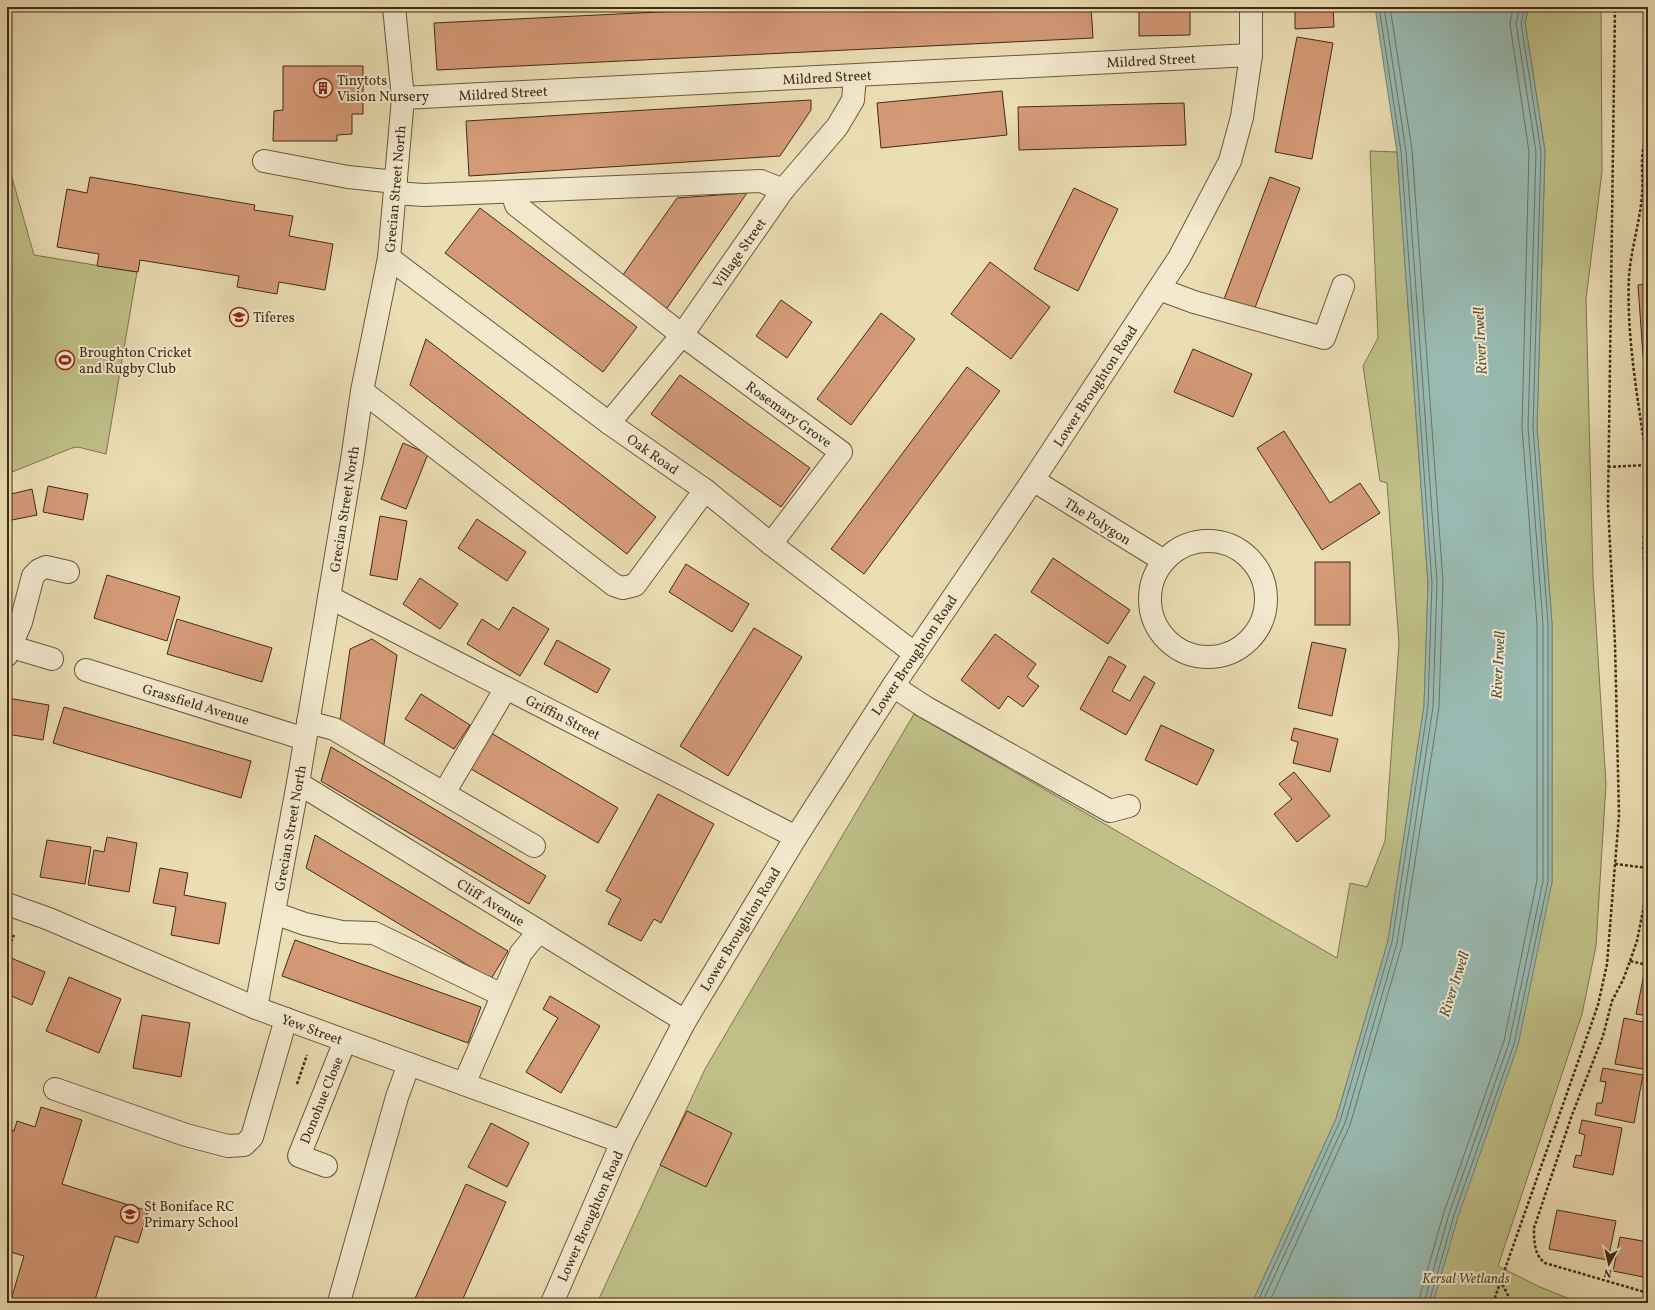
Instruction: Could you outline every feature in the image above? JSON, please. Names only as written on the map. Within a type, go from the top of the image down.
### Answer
[{"type":"street","name":"Grecian Street North","points":[[256,1008],[298,783],[352,460],[362,391],[389,258],[403,98],[394,7]]},
{"type":"street","name":"Lower Broughton Road","points":[[552,1303],[622,1142],[685,1021],[796,837],[914,653],[1033,480],[1179,258],[1230,161],[1242,117],[1251,55],[1251,7]]},
{"type":"street","name":"Mildred Street","points":[[403,98],[1251,55]]},
{"type":"street","name":"Village Street","points":[[609,423],[682,335],[783,190],[837,127],[853,100],[855,76]]},
{"type":"street","points":[[264,161],[348,177],[424,195],[762,181],[783,190]]},
{"type":"street","points":[[512,192],[516,205],[682,335]]},
{"type":"street","name":"Oak Road","points":[[389,258],[609,423],[705,490],[771,544],[914,653]]},
{"type":"street","points":[[1159,289],[1194,302],[1324,338],[1343,286]]},
{"type":"street","name":"Rosemary Grove","points":[[682,335],[842,452],[771,544]]},
{"type":"street","points":[[362,391],[614,584],[623,588],[635,586],[705,490]]},
{"type":"street","name":"The Polygon","points":[[1033,480],[1164,561]]},
{"type":"street","points":[[1196,542],[1216,542],[1234,547],[1250,559],[1261,575],[1266,594],[1264,613],[1256,631],[1243,645],[1227,654],[1208,657],[1189,654],[1172,645],[1159,632],[1151,614],[1149,596],[1153,577],[1164,561],[1178,549],[1196,542]]},
{"type":"street","points":[[52,659],[9,651],[21,622],[33,576],[39,570],[46,567],[68,572]]},
{"type":"street","name":"Griffin Street","points":[[329,597],[796,837]]},
{"type":"street","name":"Grassfield Avenue","points":[[86,670],[307,730],[334,729],[534,846]]},
{"type":"street","points":[[893,686],[925,708],[1110,811],[1129,806]]},
{"type":"street","points":[[444,793],[506,688]]},
{"type":"street","name":"Cliff Avenue","points":[[298,783],[685,1021]]},
{"type":"street","name":"Yew Street","points":[[7,904],[56,922],[256,1008],[622,1142]]},
{"type":"street","points":[[274,913],[305,924],[342,932],[374,933],[502,995]]},
{"type":"street","points":[[464,1084],[521,953],[539,931]]},
{"type":"street","points":[[55,1089],[186,1135],[228,1146],[244,1145],[252,1137],[286,1019]]},
{"type":"street","name":"Donohue Close","points":[[326,1166],[299,1156],[345,1041]]},
{"type":"street","points":[[339,1302],[397,1097],[409,1064]]},
{"type":"path","points":[[1493,1303],[1598,1005],[1607,964],[1619,815],[1615,644],[1608,506],[1615,7]]},
{"type":"path","points":[[1608,467],[1648,465],[1633,354],[1629,299],[1629,275],[1642,195],[1644,143],[1648,135]]},
{"type":"path","points":[[1648,517],[1644,528],[1648,785]]},
{"type":"path","points":[[1615,864],[1648,868]]},
{"type":"path","points":[[1648,885],[1637,942],[1623,980],[1612,1000],[1603,1036],[1572,1115],[1534,1228],[1536,1251],[1540,1260],[1545,1263],[1648,1293]]},
{"type":"path","points":[[1630,961],[1648,965]]},
{"type":"path","points":[[1500,1280],[1512,1303]]},
{"type":"green space","name":"Kersal Wetlands","points":[[1529,7],[1601,7],[1602,172],[1586,299],[1593,577],[1606,784],[1596,946],[1582,1014],[1498,1266],[1540,1287],[1580,1303],[1433,1303],[1552,882],[1552,624],[1537,427],[1545,151],[1525,22]]},
{"type":"green space","points":[[1370,151],[1397,152],[1428,583],[1424,706],[1388,941],[1336,1119],[1252,1303],[597,1303],[705,1069],[914,714],[1337,958],[1350,883],[1367,887],[1385,841],[1399,643],[1387,483],[1380,481],[1363,366],[1378,338]]},
{"type":"green space","name":"Broughton Cricket and Rugby Club","points":[[7,160],[34,255],[137,272],[106,454],[78,447],[72,448],[7,474]]},
{"type":"water","name":"River Irwell","points":[[1375,7],[1529,7],[1525,22],[1545,151],[1537,427],[1552,624],[1552,882],[1518,1045],[1458,1217],[1433,1303],[1252,1303],[1336,1119],[1388,941],[1424,706],[1428,583],[1397,152]]},
{"type":"building","points":[[761,7],[1091,7],[1093,38],[437,70],[434,23]]},
{"type":"building","points":[[1139,7],[1190,7],[1190,35],[1139,36]]},
{"type":"building","points":[[1295,7],[1333,7],[1334,27],[1295,29]]},
{"type":"building","points":[[1297,37],[1333,43],[1312,159],[1275,152]]},
{"type":"building","name":"Tinytots Vision Nursery","points":[[283,66],[363,66],[363,114],[352,114],[352,134],[337,135],[337,141],[273,141],[274,111],[283,110]]},
{"type":"building","points":[[1002,91],[1007,135],[881,148],[877,103]]},
{"type":"building","points":[[811,100],[811,110],[780,156],[469,176],[466,121]]},
{"type":"building","points":[[1184,103],[1186,145],[1019,150],[1018,107]]},
{"type":"building","points":[[90,177],[255,205],[254,210],[293,216],[289,236],[333,244],[325,290],[279,282],[277,294],[237,287],[239,276],[140,260],[138,272],[97,266],[99,254],[57,247],[67,189],[87,193]]},
{"type":"building","points":[[1270,177],[1300,188],[1253,313],[1223,302]]},
{"type":"building","points":[[1074,188],[1118,209],[1078,291],[1034,269]]},
{"type":"building","points":[[747,193],[663,314],[618,282],[677,198]]},
{"type":"building","points":[[480,208],[637,327],[603,372],[445,253]]},
{"type":"building","points":[[1646,231],[1648,231],[1648,260]]},
{"type":"building","points":[[990,262],[1050,307],[1011,359],[951,314]]},
{"type":"building","points":[[1648,284],[1648,356],[1643,356],[1638,285]]},
{"type":"building","points":[[781,300],[812,322],[787,358],[756,336]]},
{"type":"building","points":[[881,313],[915,339],[851,425],[817,399]]},
{"type":"building","points":[[426,339],[656,517],[627,554],[410,385]]},
{"type":"building","points":[[1193,349],[1252,374],[1233,417],[1174,392]]},
{"type":"building","points":[[967,367],[1000,391],[864,574],[831,549]]},
{"type":"building","points":[[680,375],[810,468],[781,507],[651,414]]},
{"type":"building","points":[[1284,431],[1330,503],[1360,483],[1380,513],[1322,550],[1257,448]]},
{"type":"building","points":[[403,443],[428,454],[406,509],[381,499]]},
{"type":"building","points":[[48,486],[88,494],[83,520],[43,512]]},
{"type":"building","points":[[32,489],[37,515],[7,521],[7,495]]},
{"type":"building","points":[[380,516],[407,521],[397,580],[370,575]]},
{"type":"building","points":[[477,519],[526,552],[507,581],[458,548]]},
{"type":"building","points":[[1053,558],[1130,610],[1108,644],[1031,592]]},
{"type":"building","points":[[1315,562],[1350,562],[1350,625],[1315,625]]},
{"type":"building","points":[[686,564],[749,604],[732,632],[669,592]]},
{"type":"building","points":[[107,575],[180,597],[167,641],[94,618]]},
{"type":"building","points":[[420,578],[458,604],[440,629],[403,604]]},
{"type":"building","points":[[513,607],[549,629],[520,676],[467,644],[482,619],[499,630]]},
{"type":"building","points":[[177,619],[272,648],[262,682],[167,654]]},
{"type":"building","points":[[754,628],[802,657],[728,776],[680,746]]},
{"type":"building","points":[[995,634],[1036,664],[1027,677],[1039,686],[1023,707],[1008,696],[999,709],[961,680]]},
{"type":"building","points":[[372,639],[397,655],[383,751],[339,727],[350,649]]},
{"type":"building","points":[[557,640],[610,669],[597,693],[544,664]]},
{"type":"building","points":[[1312,642],[1346,649],[1332,716],[1298,708]]},
{"type":"building","points":[[1109,656],[1126,666],[1112,691],[1130,701],[1144,676],[1155,683],[1126,735],[1080,709]]},
{"type":"building","points":[[421,694],[470,725],[454,749],[405,719]]},
{"type":"building","points":[[7,698],[49,705],[43,740],[7,734]]},
{"type":"building","points":[[64,707],[251,761],[241,798],[53,743]]},
{"type":"building","points":[[1161,725],[1214,750],[1197,785],[1145,760]]},
{"type":"building","points":[[1294,728],[1338,739],[1330,772],[1293,763],[1298,742],[1291,740]]},
{"type":"building","points":[[486,730],[618,808],[598,843],[466,766]]},
{"type":"building","points":[[331,747],[546,876],[529,904],[321,781]]},
{"type":"building","points":[[1294,772],[1330,816],[1297,842],[1274,814],[1292,799],[1279,784]]},
{"type":"building","points":[[658,794],[714,824],[661,923],[654,919],[641,941],[608,924],[621,899],[606,891]]},
{"type":"building","points":[[7,826],[12,827],[7,849]]},
{"type":"building","points":[[315,835],[508,951],[491,979],[306,868]]},
{"type":"building","points":[[107,837],[137,843],[129,892],[88,885],[94,850],[104,852]]},
{"type":"building","points":[[47,840],[91,847],[85,884],[40,877]]},
{"type":"building","points":[[160,868],[188,873],[184,895],[226,903],[219,944],[171,935],[176,907],[153,903]]},
{"type":"building","points":[[295,940],[481,1007],[468,1043],[282,976]]},
{"type":"building","points":[[11,958],[45,972],[32,1005],[7,994],[7,968]]},
{"type":"building","points":[[1645,969],[1648,969],[1648,1016],[1636,1014]]},
{"type":"building","points":[[69,977],[121,999],[99,1053],[46,1031]]},
{"type":"building","points":[[550,996],[600,1026],[561,1093],[526,1072],[558,1018],[543,1009]]},
{"type":"building","points":[[142,1015],[190,1023],[181,1077],[133,1068]]},
{"type":"building","points":[[1624,1018],[1648,1023],[1648,1070],[1615,1064]]},
{"type":"building","points":[[1603,1068],[1643,1075],[1634,1123],[1595,1115],[1597,1103],[1602,1103],[1606,1082],[1600,1081]]},
{"type":"building","points":[[41,1107],[82,1120],[62,1184],[148,1211],[138,1243],[115,1236],[94,1303],[10,1303],[24,1256],[7,1251],[7,1129],[14,1131],[17,1121],[35,1127]]},
{"type":"building","points":[[687,1111],[732,1133],[706,1187],[660,1165]]},
{"type":"building","points":[[1582,1120],[1622,1128],[1613,1175],[1573,1167],[1576,1155],[1581,1156],[1585,1135],[1579,1133]]},
{"type":"building","points":[[491,1123],[529,1143],[507,1187],[468,1167]]},
{"type":"building","points":[[466,1184],[506,1202],[461,1303],[413,1303]]},
{"type":"building","points":[[1557,1210],[1616,1221],[1608,1260],[1549,1249]]},
{"type":"building","points":[[1620,1237],[1648,1242],[1648,1278],[1613,1271]]},
{"type":"place","name":"Tinytots Vision Nursery","points":[[323,88]]},
{"type":"place","name":"Tiferes","points":[[239,317]]},
{"type":"place","name":"Broughton Cricket and Rugby Club","points":[[65,360]]},
{"type":"place","name":"St Boniface RC Primary School","points":[[130,1214]]}]
